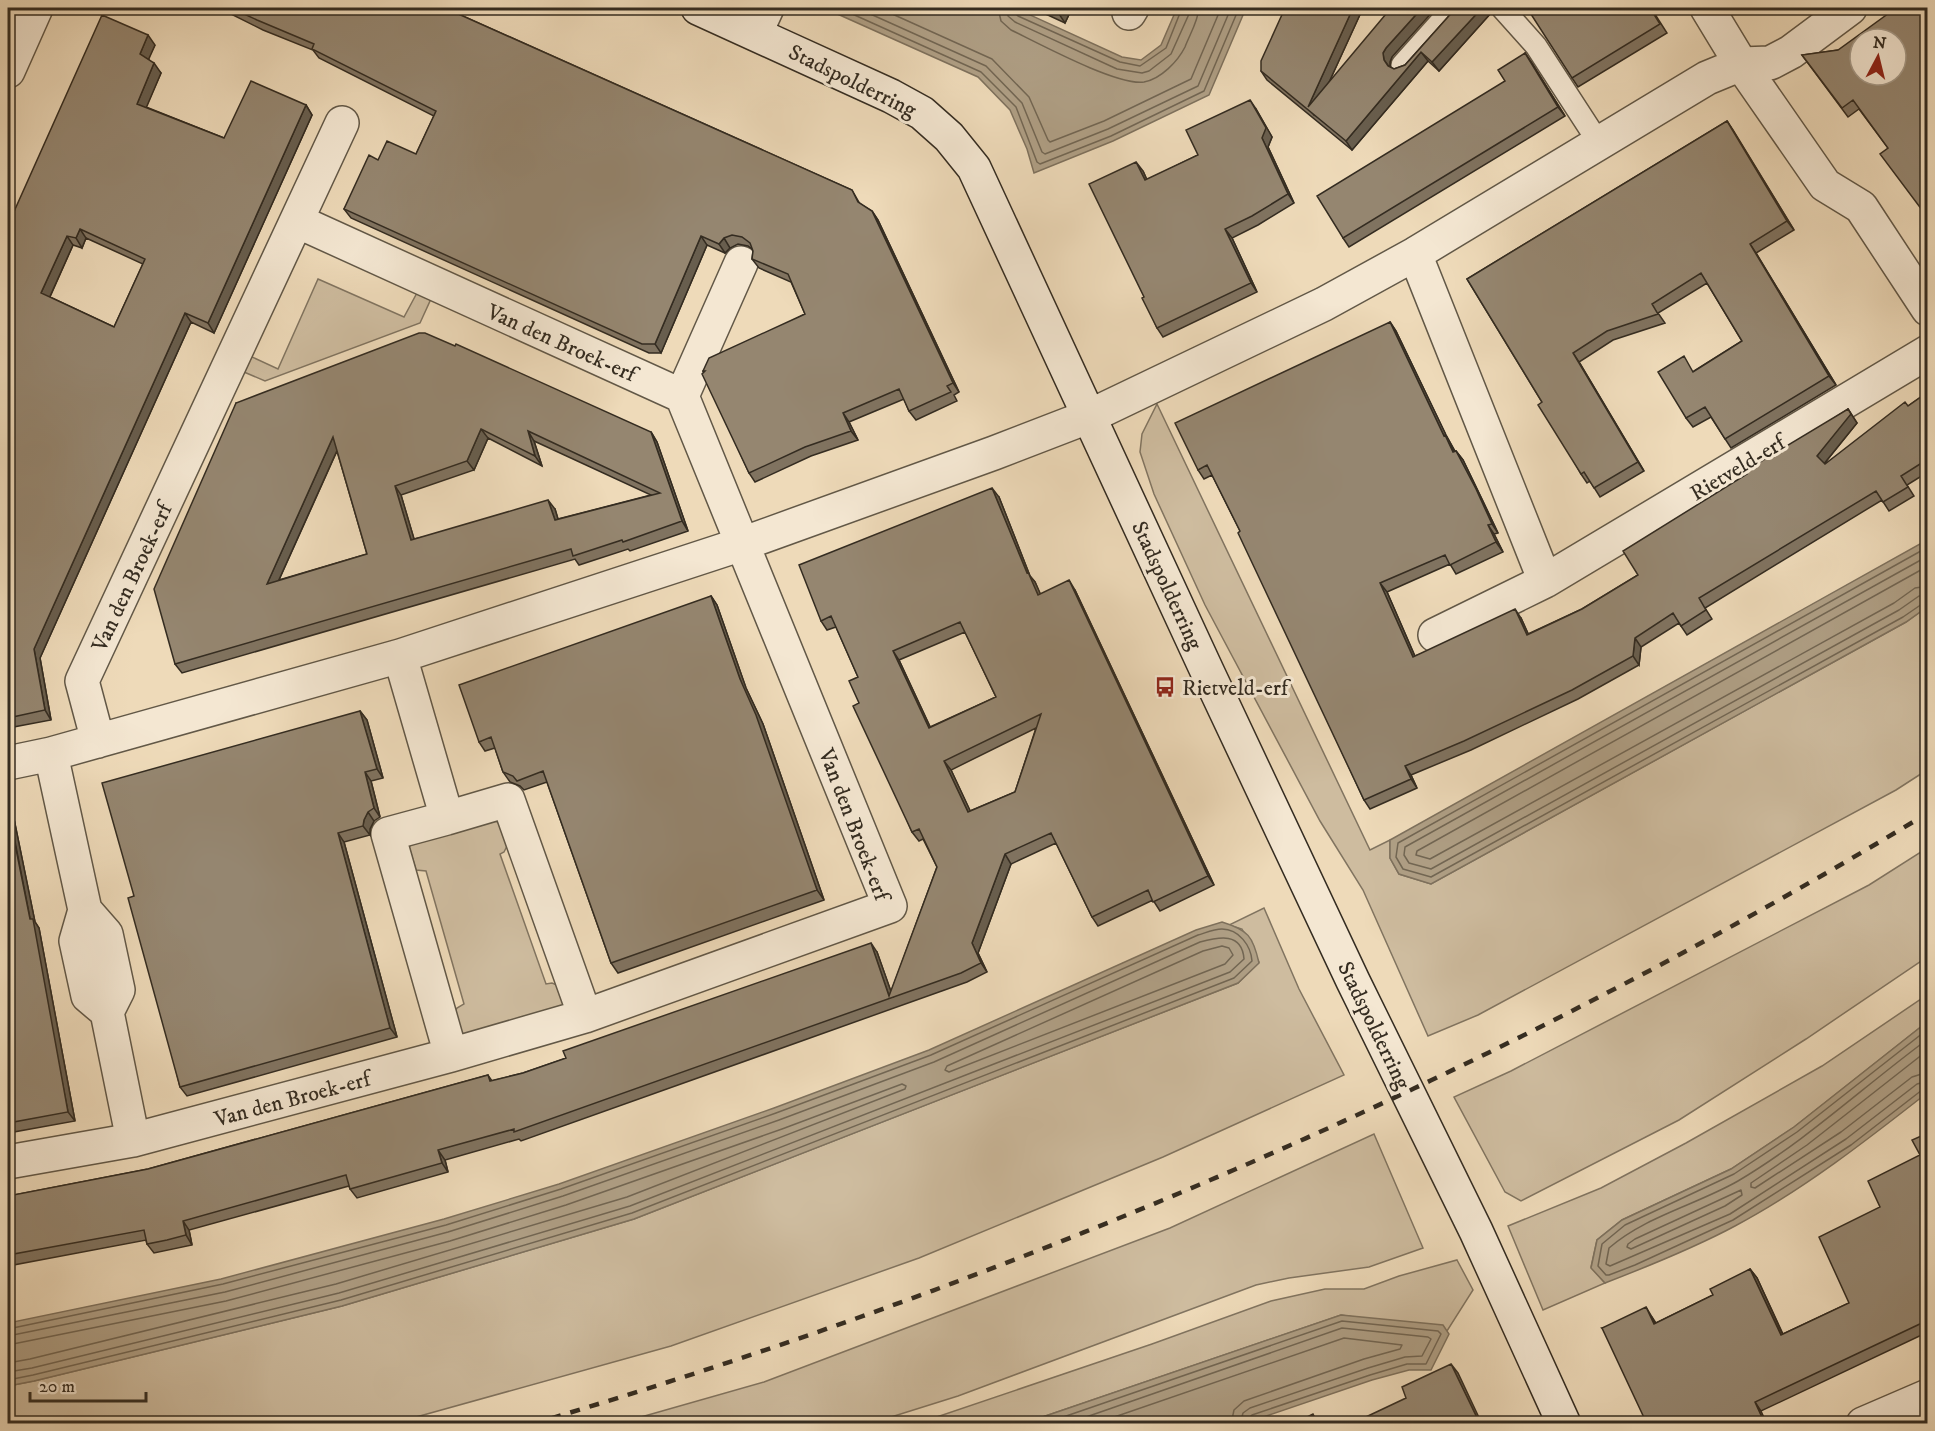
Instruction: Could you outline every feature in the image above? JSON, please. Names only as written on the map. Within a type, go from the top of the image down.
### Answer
[{"type":"street","points":[[8,71],[36,8]]},
{"type":"street","name":"Stadspolderring","points":[[699,8],[761,20],[922,113],[949,137],[974,168],[1338,949],[1476,1231],[1564,1424]]},
{"type":"street","points":[[1707,8],[1741,63],[1825,185],[1861,207],[1928,309]]},
{"type":"street","points":[[8,763],[51,754],[400,656],[742,544],[1090,416],[1324,304],[1415,254],[1707,78],[1741,63],[1770,63],[1791,52],[1850,8]]},
{"type":"street","name":"Van den Broek-erf","points":[[98,741],[82,681],[342,123]]},
{"type":"street","name":"Van den Broek-erf","points":[[8,1162],[133,1140],[451,1055],[585,1016],[890,906],[682,396],[297,221]]},
{"type":"street","points":[[1415,254],[1545,581]]},
{"type":"street","points":[[682,396],[741,263]]},
{"type":"street","name":"Rietveld-erf","points":[[1436,635],[1545,581],[1928,352]]},
{"type":"street","points":[[400,656],[447,818]]},
{"type":"street","points":[[51,754],[85,910],[106,934],[118,990],[107,1012],[133,1140]]},
{"type":"street","points":[[451,1055],[388,834],[508,800],[585,1016]]},
{"type":"street","points":[[1863,1424],[1928,1396]]},
{"type":"lane","points":[[1402,65],[1453,8]]},
{"type":"lane","points":[[1502,8],[1536,46],[1599,143]]},
{"type":"shaded area","points":[[318,279],[404,317],[418,291],[430,298],[430,301],[420,323],[265,381],[244,372],[250,356],[278,369]]},
{"type":"shaded area","points":[[1157,404],[1370,850],[1390,840],[1390,858],[1399,874],[1431,884],[1906,622],[1927,607],[1927,770],[1896,790],[1478,1015],[1428,1036],[1363,890],[1320,821],[1205,605],[1154,494],[1140,452],[1142,434]]},
{"type":"shaded area","points":[[498,822],[507,846],[500,854],[546,984],[557,985],[564,1008],[463,1036],[455,1012],[464,1004],[426,871],[416,870],[409,847]]},
{"type":"shaded area","points":[[1927,848],[1927,957],[1806,1039],[1679,1120],[1521,1201],[1505,1192],[1454,1097],[1511,1071],[1869,885]]},
{"type":"shaded area","points":[[1264,908],[1299,989],[1344,1075],[1163,1157],[919,1258],[671,1346],[389,1424],[8,1424],[8,1386],[342,1306],[634,1219],[1238,983],[1259,962],[1242,929],[1229,925]]},
{"type":"shaded area","points":[[1927,995],[1927,1022],[1794,1127],[1731,1169],[1622,1220],[1597,1240],[1591,1267],[1605,1283],[1543,1310],[1508,1226],[1601,1188],[1686,1143],[1822,1066]]},
{"type":"shaded area","points":[[1374,1134],[1423,1248],[1369,1267],[1256,1285],[958,1396],[872,1423],[620,1423],[764,1382],[1170,1228]]},
{"type":"shaded area","points":[[1457,1260],[1473,1290],[1447,1331],[1341,1315],[1025,1423],[916,1424],[1271,1301],[1325,1289],[1364,1289],[1399,1276]]},
{"type":"water","points":[[824,8],[1015,8],[1122,57],[1141,60],[1161,45],[1177,8],[1246,8],[1209,95],[1113,141],[1034,173],[1027,149],[1010,110],[978,77]]},
{"type":"water","points":[[1927,540],[1927,607],[1906,622],[1431,884],[1399,874],[1390,858],[1390,840]]},
{"type":"water","points":[[1222,922],[1244,931],[1252,940],[1257,954],[1259,963],[1238,983],[634,1219],[342,1306],[8,1386],[8,1323],[221,1279],[444,1219],[559,1184],[929,1050],[1196,930]]},
{"type":"water","points":[[1927,1022],[1927,1093],[1858,1146],[1785,1197],[1687,1249],[1605,1283],[1591,1268],[1597,1240],[1622,1220],[1731,1169],[1794,1127]]},
{"type":"water","points":[[1341,1315],[1443,1325],[1449,1334],[1431,1370],[1409,1370],[1372,1380],[1246,1423],[1025,1423]]},
{"type":"building","points":[[231,8],[445,8],[852,190],[858,202],[872,211],[953,383],[947,386],[951,392],[909,411],[899,389],[843,413],[851,431],[805,447],[749,473],[702,374],[709,358],[805,314],[788,274],[752,259],[753,251],[750,243],[742,237],[732,235],[724,238],[719,244],[701,236],[655,344],[642,344],[344,209],[369,155],[378,160],[387,141],[416,154],[436,111],[312,49],[314,44]]},
{"type":"building","points":[[1045,8],[1062,8],[1059,14]]},
{"type":"building","points":[[1285,8],[1353,8],[1308,107],[1391,8],[1422,8],[1383,53],[1388,66],[1394,69],[1405,65],[1456,8],[1482,8],[1432,62],[1421,52],[1346,141],[1261,71],[1261,61]]},
{"type":"building","points":[[1527,8],[1650,8],[1660,24],[1572,78]]},
{"type":"building","points":[[1896,8],[1928,8],[1928,218],[1880,154],[1888,148],[1853,100],[1842,108],[1802,55],[1838,50],[1848,43],[1848,87],[1908,87],[1908,27],[1870,27]]},
{"type":"building","points":[[102,15],[148,35],[140,54],[154,63],[137,104],[224,138],[251,81],[306,105],[208,323],[185,313],[34,649],[45,710],[8,718],[8,225]],"holes":[[[80,229],[145,259],[114,327],[41,293],[67,236],[76,238]]]},
{"type":"building","points":[[1525,53],[1558,107],[1343,238],[1317,196],[1505,81],[1498,70]]},
{"type":"building","points":[[1250,100],[1266,128],[1262,138],[1288,194],[1225,229],[1251,283],[1157,328],[1089,184],[1136,162],[1145,180],[1198,155],[1186,130]]},
{"type":"building","points":[[1727,121],[1787,221],[1750,244],[1829,376],[1725,439],[1705,407],[1686,418],[1658,372],[1684,356],[1693,372],[1742,341],[1701,273],[1652,304],[1658,314],[1607,331],[1573,353],[1638,462],[1594,488],[1584,472],[1581,474],[1538,405],[1542,402],[1467,279]]},
{"type":"building","points":[[1390,322],[1444,436],[1453,452],[1456,451],[1476,489],[1492,524],[1488,525],[1496,542],[1450,565],[1445,555],[1380,583],[1413,657],[1515,609],[1527,635],[1582,609],[1638,575],[1623,551],[1747,474],[1745,471],[1848,409],[1851,414],[1817,456],[1825,464],[1905,402],[1908,406],[1928,392],[1928,459],[1901,476],[1908,487],[1883,502],[1876,491],[1699,598],[1706,610],[1681,626],[1673,613],[1635,638],[1633,656],[1572,690],[1405,766],[1411,779],[1364,800],[1238,533],[1240,531],[1207,465],[1198,470],[1175,423]]},
{"type":"building","points":[[419,333],[425,333],[455,346],[456,344],[651,432],[682,521],[623,542],[622,540],[573,556],[571,549],[175,664],[154,589],[236,403]],"holes":[[[481,429],[535,456],[528,431],[660,493],[555,520],[548,500],[411,540],[395,486],[467,461]],[[333,437],[367,554],[267,584]]]},
{"type":"building","points":[[992,488],[1038,595],[1069,580],[1208,876],[1153,902],[1148,890],[1092,917],[1051,833],[1005,854],[972,943],[981,963],[961,973],[514,1132],[514,1129],[438,1150],[442,1163],[350,1189],[346,1175],[183,1221],[186,1235],[167,1240],[147,1244],[144,1230],[8,1255],[8,1196],[148,1169],[488,1075],[490,1081],[523,1073],[566,1058],[563,1051],[871,943],[889,996],[937,867],[919,829],[912,832],[853,706],[859,703],[849,681],[858,677],[831,616],[821,621],[799,565]],"holes":[[[960,622],[996,697],[929,728],[893,651]],[[1041,714],[1015,792],[968,812],[944,761]]]},
{"type":"building","points":[[711,596],[740,679],[756,715],[817,890],[611,963],[543,771],[517,781],[513,776],[503,772],[491,737],[479,742],[459,685]]},
{"type":"building","points":[[360,711],[377,769],[365,772],[374,808],[368,812],[363,826],[338,833],[390,1028],[180,1087],[128,898],[134,896],[102,783]]},
{"type":"building","points":[[8,809],[30,919],[33,919],[68,1112],[8,1123]]},
{"type":"building","points":[[1928,1133],[1928,1311],[1921,1314],[1924,1322],[1755,1402],[1765,1424],[1647,1424],[1602,1328],[1646,1307],[1654,1324],[1713,1295],[1710,1289],[1750,1269],[1781,1335],[1849,1303],[1819,1237],[1880,1207],[1868,1181],[1920,1155],[1912,1140]]},
{"type":"building","points":[[1451,1364],[1480,1424],[1351,1424],[1406,1398],[1402,1387]]},
{"type":"building","points":[[1313,1414],[1318,1424],[1293,1424]]},
{"type":"railway","points":[[532,1424],[714,1367],[895,1304],[1073,1237],[1249,1163],[1423,1084],[1594,999],[1763,909],[1928,813]]},
{"type":"place","name":"Rietveld-erf","points":[[1165,687]]}]
